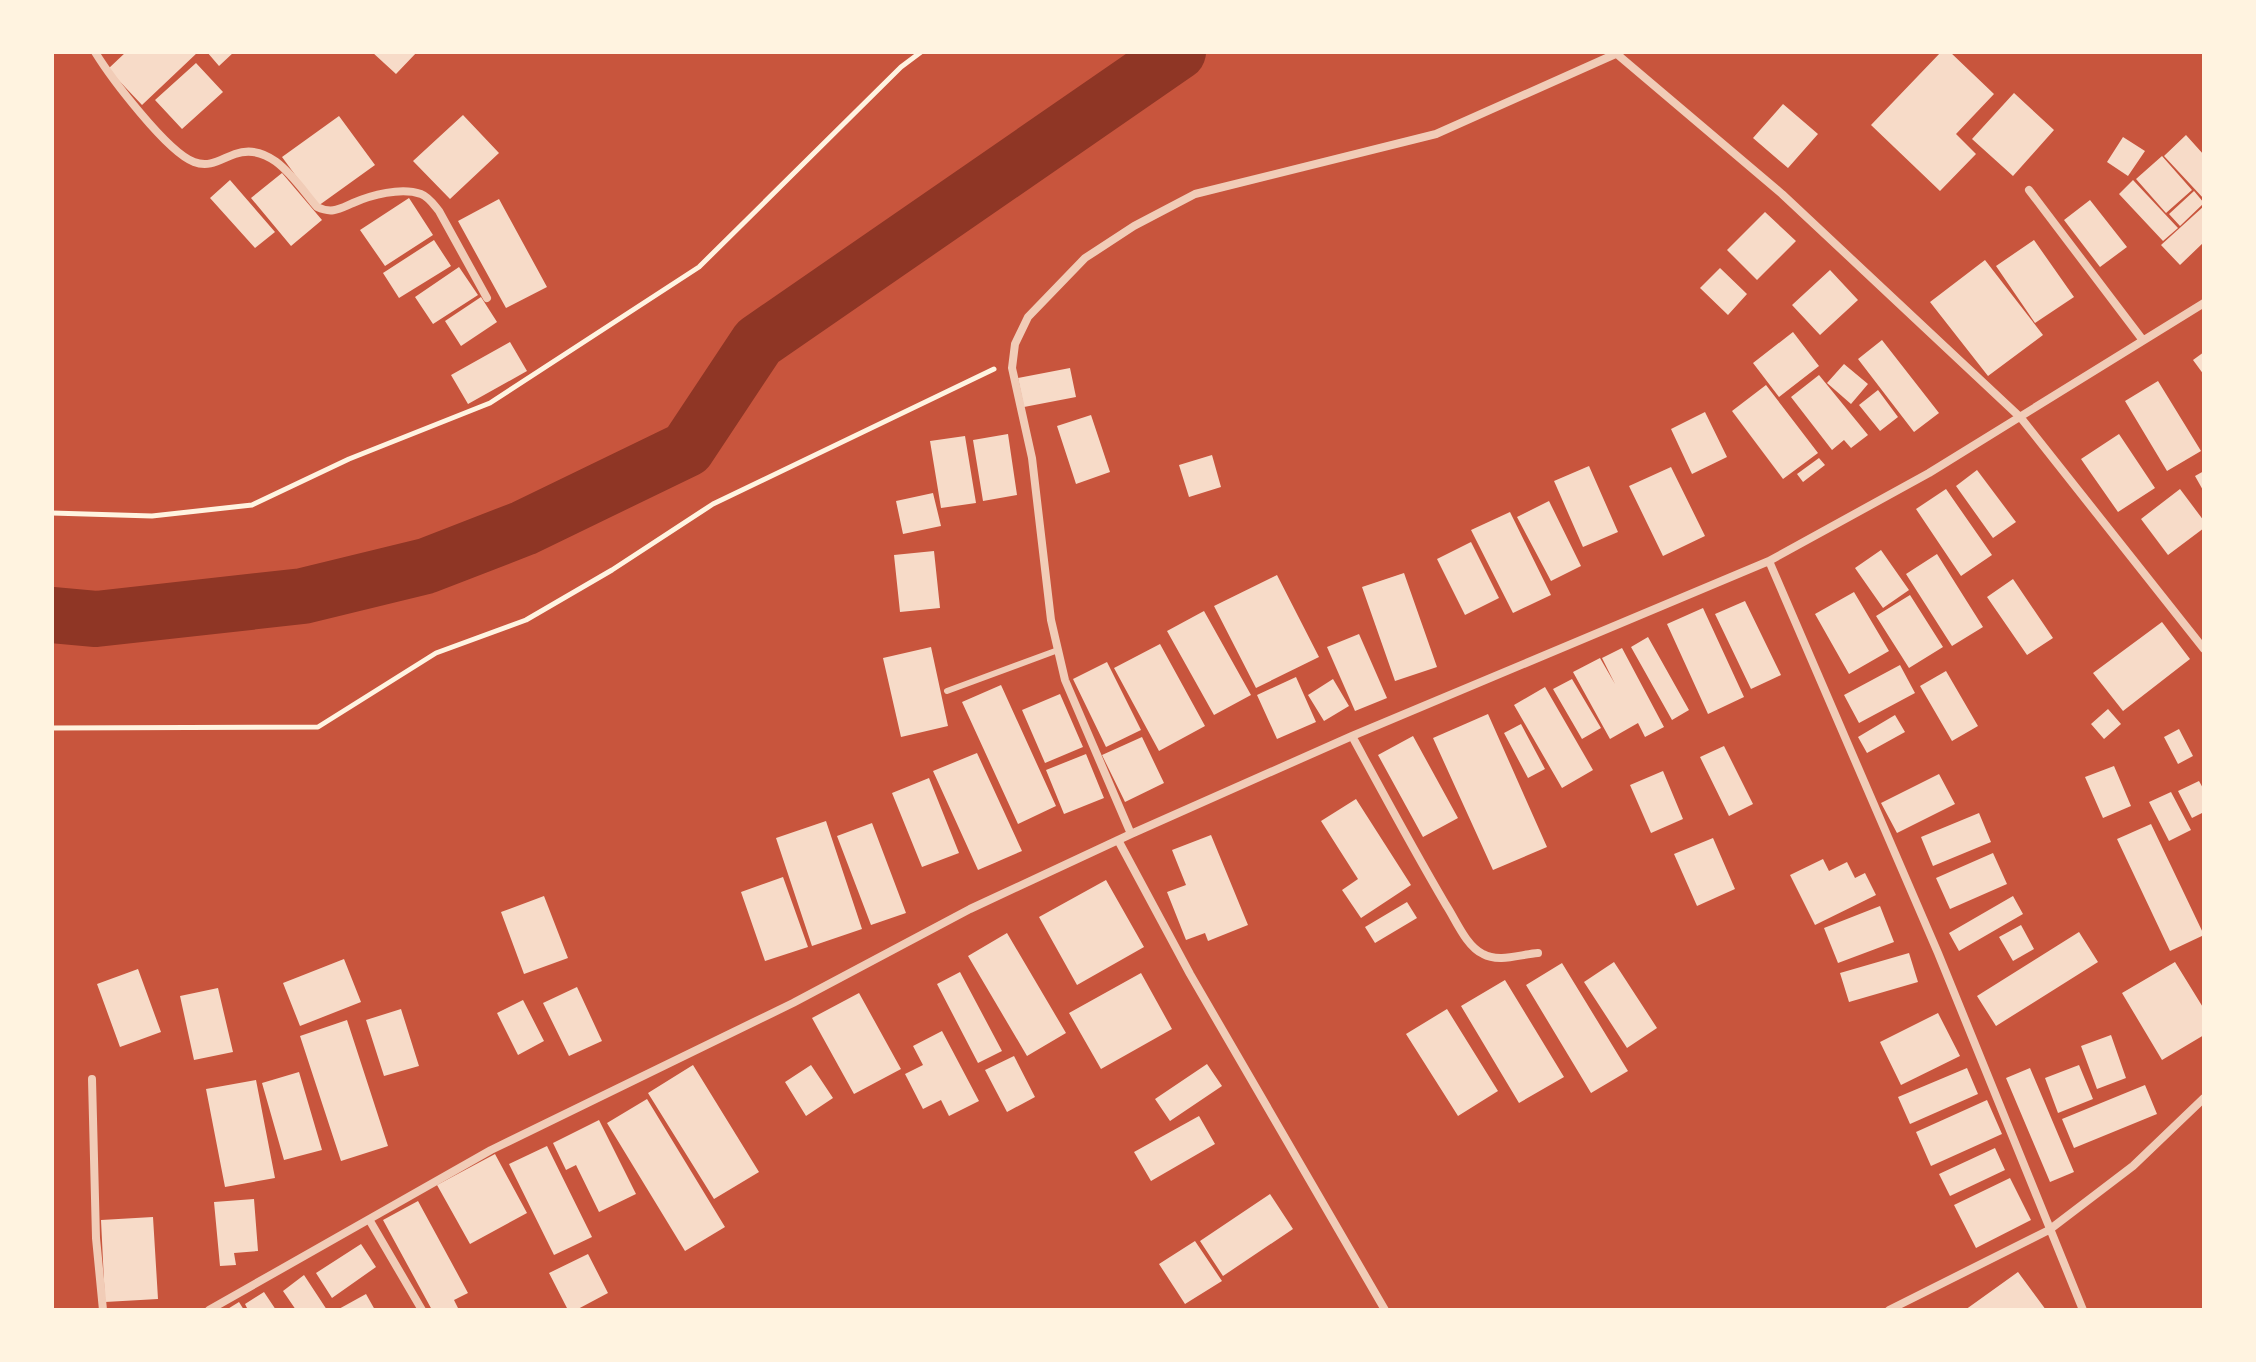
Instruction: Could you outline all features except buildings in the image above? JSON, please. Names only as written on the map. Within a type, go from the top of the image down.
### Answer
[{"type":"street","points":[[95,52],[137,107],[178,153],[194,162],[220,162],[236,154],[255,151],[271,157],[317,207],[327,212],[380,195],[409,192],[429,199],[439,211],[487,298]]},
{"type":"street","points":[[1131,834],[1065,680],[1051,620],[1032,458],[1012,368],[1015,344],[1028,317],[1085,258],[1134,226],[1195,194],[1436,134],[1619,53],[1782,194],[2021,418],[2204,649]]},
{"type":"street","points":[[2029,190],[2142,339]]},
{"type":"street","points":[[209,1310],[491,1150],[793,1003],[970,909],[1352,736],[1769,561],[1929,473],[2204,303]]},
{"type":"street","points":[[1769,561],[1938,953],[2083,1310]]},
{"type":"street","points":[[1352,736],[1468,941],[1489,957],[1538,953]]},
{"type":"street","points":[[1118,840],[1190,974],[1385,1310]]},
{"type":"street","points":[[92,1079],[96,1238],[103,1310]]},
{"type":"street","points":[[1889,1310],[2049,1230],[2133,1166],[2204,1098]]},
{"type":"street","points":[[370,1221],[422,1310]]},
{"type":"lane","points":[[947,691],[1058,650]]},
{"type":"path","points":[[52,513],[152,516],[252,505],[349,459],[490,403],[699,267],[901,67],[921,52]]},
{"type":"path","points":[[52,728],[318,727],[436,653],[526,620],[612,570],[713,504],[1013,360]]},
{"type":"waterway","points":[[52,615],[96,619],[303,596],[426,566],[524,528],[687,449],[758,342],[1178,52]]}]
